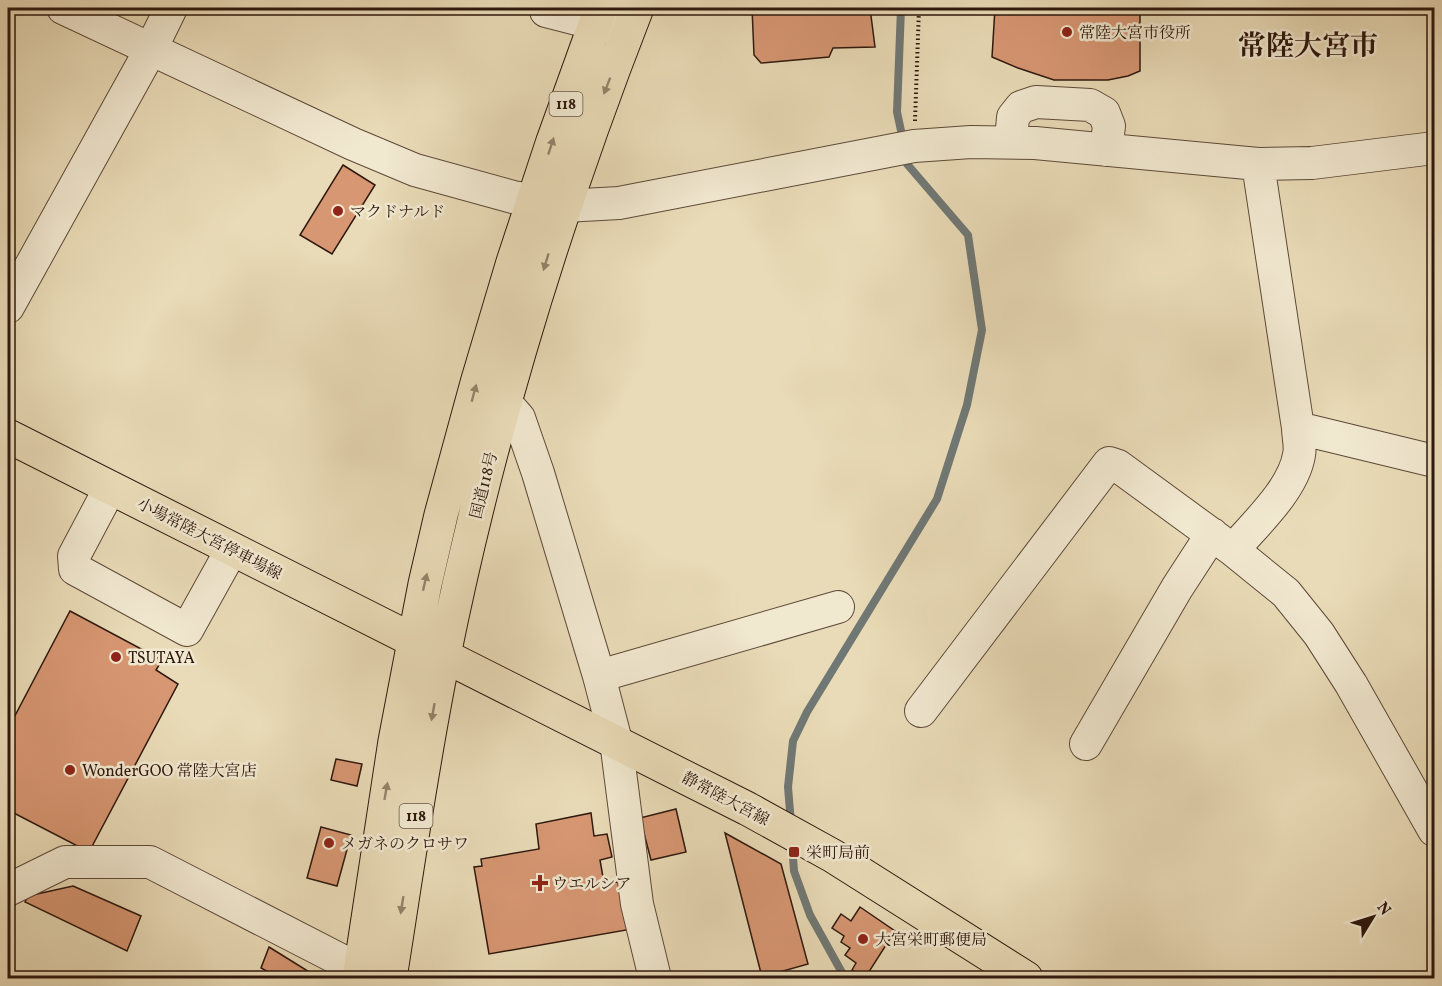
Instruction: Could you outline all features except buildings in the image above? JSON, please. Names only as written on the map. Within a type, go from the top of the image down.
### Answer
[{"type":"main road","name":"国道118号","points":[[369,976],[548,204],[598,16]]},
{"type":"main road","name":"国道118号","points":[[369,976],[385,799],[414,639],[438,526],[468,416],[548,204],[632,20]]},
{"type":"main road","name":"小場常陸大宮停車場線","points":[[8,436],[414,639]]},
{"type":"main road","name":"静常陸大宮線","points":[[414,639],[748,809],[833,856],[1026,978]]},
{"type":"street","points":[[63,8],[352,144],[415,170],[548,204],[619,203],[914,146],[971,142],[1011,142],[1258,164],[1312,163],[1434,148]]},
{"type":"street","points":[[8,307],[151,49],[171,8]]},
{"type":"street","points":[[546,8],[546,11],[632,20]]},
{"type":"street","points":[[1011,142],[1013,117],[1022,107],[1036,102],[1090,105],[1104,113],[1109,126],[1106,150]]},
{"type":"street","points":[[1086,744],[1177,588],[1222,542],[1271,506],[1288,482],[1300,455],[1298,428],[1258,164]]},
{"type":"street","points":[[504,401],[519,418],[523,429],[599,676],[616,741],[637,903],[655,978]]},
{"type":"street","points":[[1298,428],[1434,461]]},
{"type":"street","points":[[921,711],[1109,463],[1118,466],[1222,542],[1286,593],[1318,634],[1351,684],[1434,830]]},
{"type":"street","points":[[110,488],[74,556],[75,569],[187,630],[232,549]]},
{"type":"street","points":[[599,676],[838,607]]},
{"type":"street","points":[[8,890],[65,862],[150,862],[369,976]]},
{"type":"path","points":[[914,146],[919,8]]},
{"type":"waterway","points":[[901,8],[897,112],[903,140]]},
{"type":"waterway","points":[[791,823],[788,787],[793,741],[807,712],[937,499],[967,405],[982,330],[968,235],[907,164],[905,155]]},
{"type":"waterway","points":[[792,844],[794,871],[810,915],[845,978]]},
{"type":"place","name":"常陸大宮市役所","points":[[1067,32]]},
{"type":"place","name":"マクドナルド","points":[[338,211]]},
{"type":"place","name":"TSUTAYA","points":[[116,657]]},
{"type":"place","name":"WonderGOO 常陸大宮店","points":[[70,770]]},
{"type":"place","name":"メガネのクロサワ","points":[[329,843]]},
{"type":"place","name":"栄町局前","points":[[794,852]]},
{"type":"place","name":"ウエルシア","points":[[540,883]]},
{"type":"place","name":"大宮栄町郵便局","points":[[863,939]]},
{"type":"district","name":"常陸大宮市","points":[[1308,45]]}]
